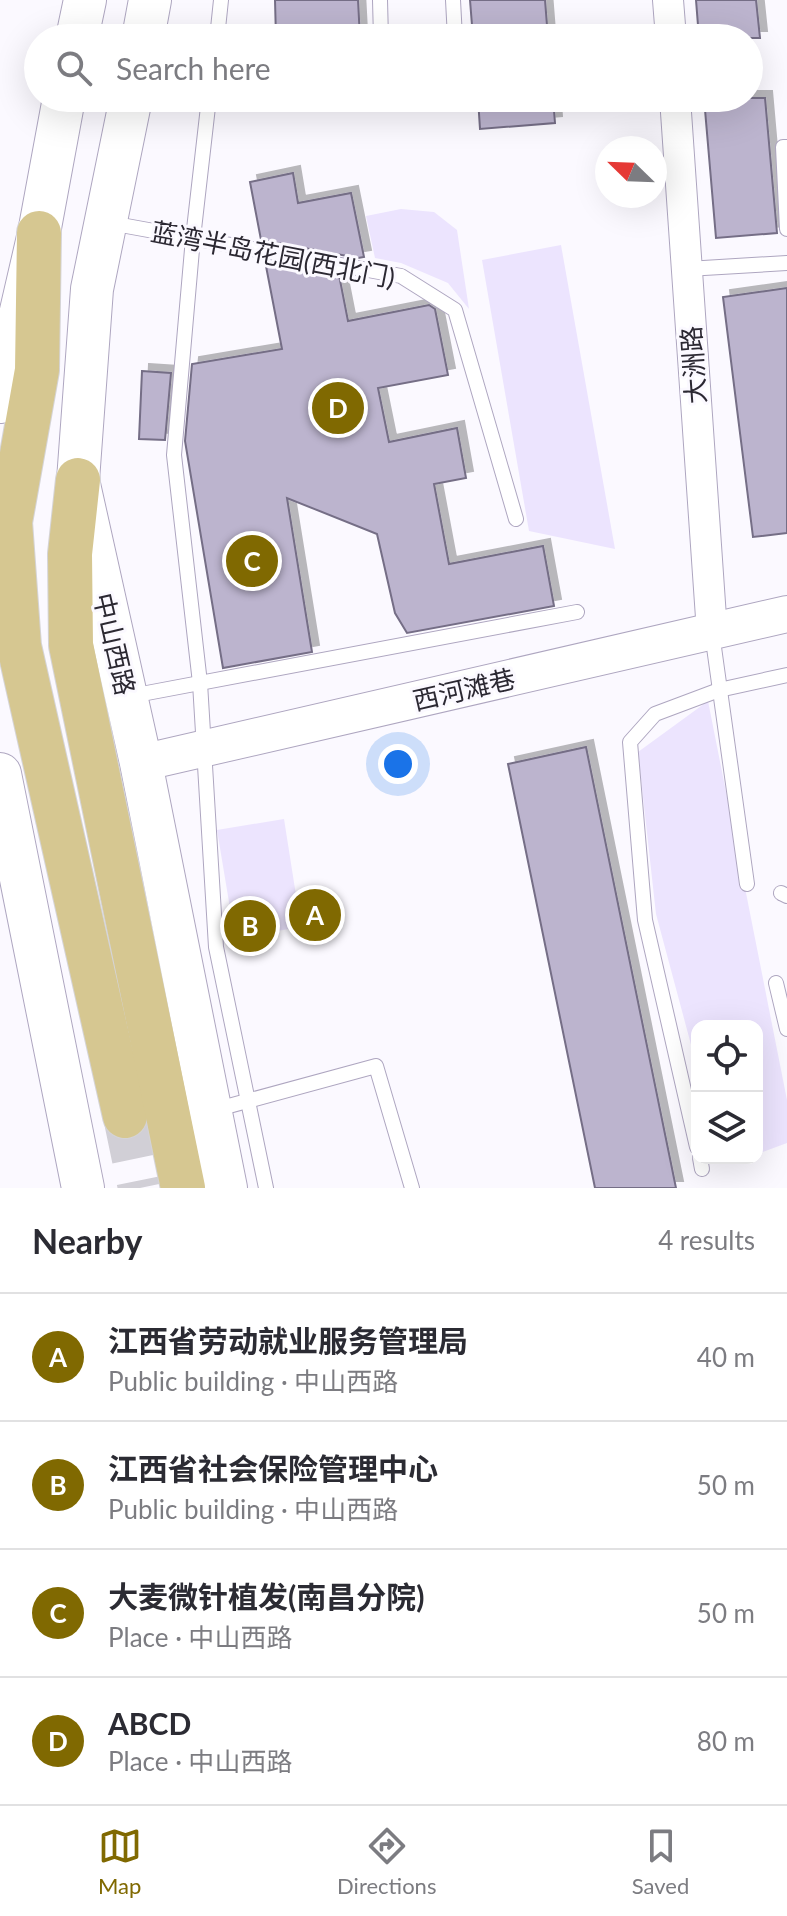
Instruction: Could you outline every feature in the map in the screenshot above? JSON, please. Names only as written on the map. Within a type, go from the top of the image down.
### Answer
[{"type":"main road","points":[[80,24],[85,0]]},
{"type":"main road","points":[[146,24],[150,0]]},
{"type":"main road","points":[[0,402],[39,233],[61,112]]},
{"type":"main road","name":"中山西路","points":[[128,112],[92,289],[78,480],[141,763],[229,1106],[226,1188]]},
{"type":"main road","points":[[39,233],[37,370],[10,522],[19,646],[125,1116]]},
{"type":"main road","points":[[78,480],[70,554],[71,645],[183,1188]]},
{"type":"main road","points":[[0,774],[83,1188]]},
{"type":"street","points":[[668,0],[670,24]]},
{"type":"street","name":"大洲路","points":[[676,112],[712,632]]},
{"type":"street","name":"西河滩巷","points":[[141,763],[787,614]]},
{"type":"lane","points":[[218,24],[221,0]]},
{"type":"lane","points":[[380,0],[381,24]]},
{"type":"lane","points":[[453,0],[454,24]]},
{"type":"lane","points":[[207,112],[174,455],[200,683],[229,1106],[266,1188]]},
{"type":"lane","points":[[787,147],[783,147],[787,229]]},
{"type":"lane","name":"蓝湾半岛花园(西北门)","points":[[106,222],[401,276],[455,310],[516,519]]},
{"type":"lane","points":[[687,269],[787,263]]},
{"type":"lane","points":[[126,697],[577,612]]},
{"type":"lane","points":[[712,632],[747,884]]},
{"type":"lane","points":[[691,1121],[645,920],[630,742],[655,714],[719,690],[787,675]]},
{"type":"lane","points":[[776,983],[787,1029]]},
{"type":"lane","points":[[229,1106],[376,1066],[412,1188]]},
{"type":"shaded area","points":[[401,209],[434,212],[457,230],[469,309],[448,283],[401,263],[375,258],[366,216]]},
{"type":"shaded area","points":[[561,245],[615,549],[529,531],[482,260]]},
{"type":"shaded area","points":[[708,701],[787,1100],[787,1143],[763,1152],[763,1020],[691,1020],[691,1045],[656,914],[638,752]]},
{"type":"shaded area","points":[[284,819],[301,927],[235,938],[217,830]]},
{"type":"building","points":[[275,0],[358,0],[359,24],[276,24]]},
{"type":"building","points":[[470,0],[545,0],[547,24],[472,24]]},
{"type":"building","points":[[696,0],[756,0],[759,24],[698,24]]},
{"type":"building","points":[[765,98],[777,233],[716,238],[705,112],[763,112]]},
{"type":"building","points":[[479,112],[554,112],[555,123],[480,129]]},
{"type":"building","points":[[293,173],[298,203],[351,193],[364,257],[261,240],[250,182]]},
{"type":"building","points":[[265,261],[339,275],[348,321],[429,305],[435,309],[448,375],[378,388],[389,442],[457,428],[466,478],[434,484],[449,564],[543,546],[554,606],[407,633],[395,613],[377,534],[287,498],[312,652],[223,668],[185,441],[192,364],[282,349]]},
{"type":"building","points":[[787,288],[787,533],[753,537],[723,297]]},
{"type":"building","points":[[142,371],[171,373],[165,440],[139,439]]},
{"type":"building","points":[[586,747],[676,1188],[595,1188],[508,764]]},
{"type":"tunnel","points":[[125,1116],[140,1188]]},
{"type":"place","name":"ABCD","points":[[338,408]]},
{"type":"place","name":"大麦微针植发(南昌分院)","points":[[252,561]]},
{"type":"place","name":"江西省劳动就业服务管理局","points":[[315,915]]},
{"type":"place","name":"江西省社会保险管理中心","points":[[250,926]]}]
